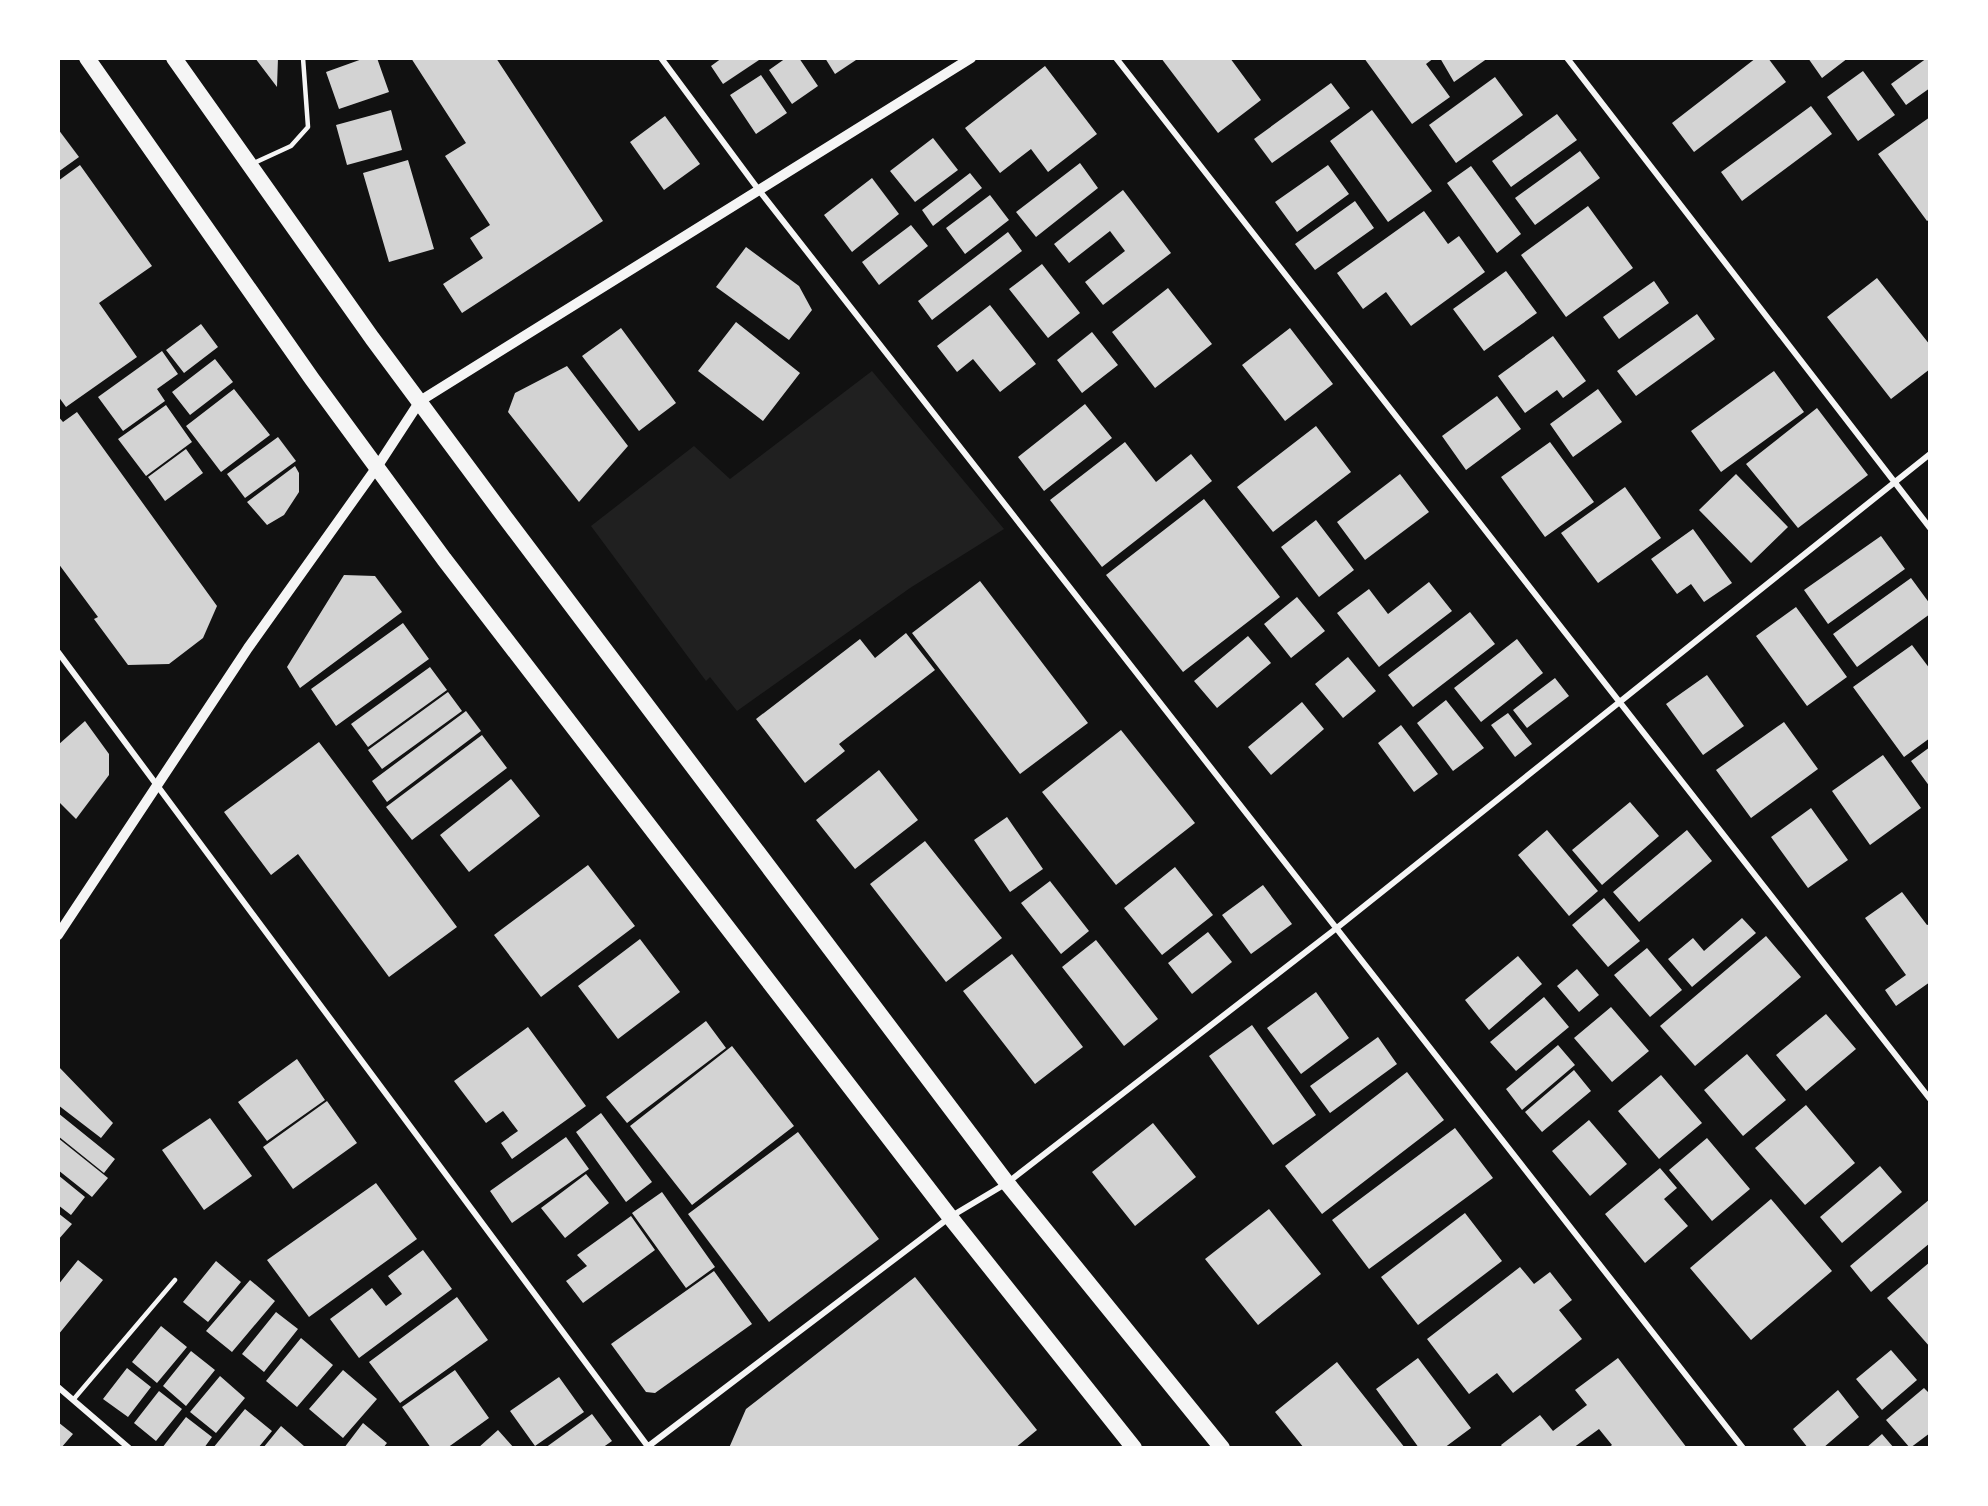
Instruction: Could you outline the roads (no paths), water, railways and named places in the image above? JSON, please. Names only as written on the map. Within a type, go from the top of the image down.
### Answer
[{"type":"highway","points":[[87,58],[312,379],[444,559],[950,1217],[1134,1448]]},
{"type":"highway","points":[[174,58],[420,401],[1007,1183],[1222,1448]]},
{"type":"street","points":[[661,58],[758,189],[1338,927],[1743,1448]]},
{"type":"street","points":[[58,935],[248,648],[377,467],[420,401],[971,58]]},
{"type":"street","points":[[1116,58],[1929,1099]]},
{"type":"street","points":[[1567,58],[1929,528]]},
{"type":"street","points":[[58,652],[648,1447],[950,1217],[1007,1183],[1338,927],[1929,454]]},
{"type":"street","points":[[58,1387],[129,1448]]},
{"type":"lane","points":[[249,165],[291,146],[308,126],[303,58]]},
{"type":"lane","points":[[73,1400],[175,1280]]}]
